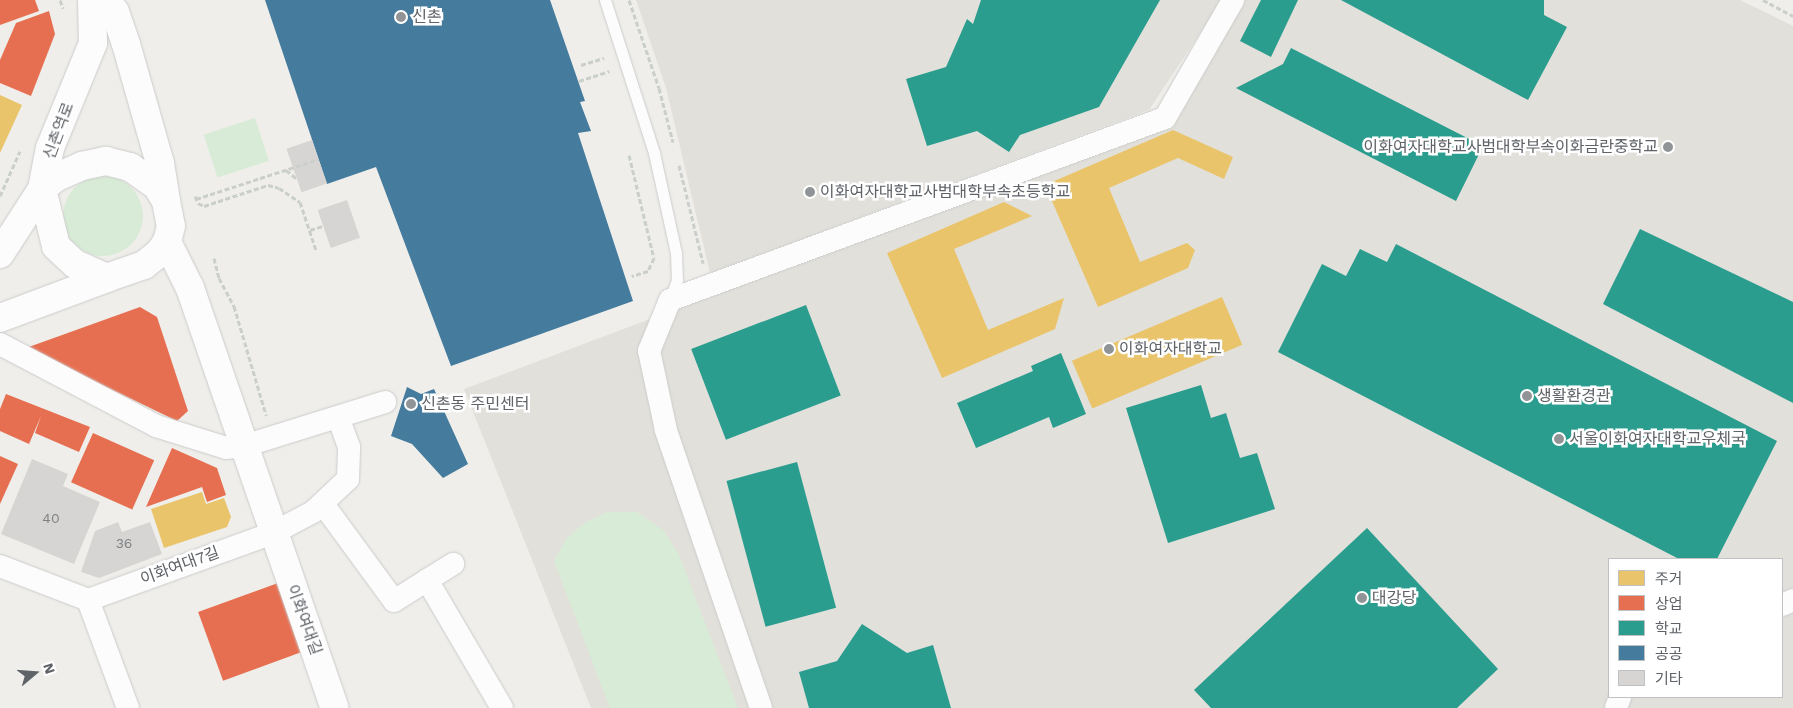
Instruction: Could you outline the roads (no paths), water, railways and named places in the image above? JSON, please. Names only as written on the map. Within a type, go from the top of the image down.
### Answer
[{"type":"main road","name":"신촌역로","points":[[0,254],[42,189],[50,148],[93,43],[92,0]]},
{"type":"main road","points":[[0,318],[144,265],[167,242],[171,226],[160,162],[126,44],[115,12],[106,0]]},
{"type":"main road","points":[[107,278],[75,264],[56,246],[42,189],[55,178],[82,166],[106,161],[130,167],[143,174],[157,186],[166,201]]},
{"type":"main road","name":"이화여대길","points":[[167,242],[190,288],[335,708]]},
{"type":"street","points":[[761,708],[666,430],[649,351],[670,300],[1165,118],[1233,0]]},
{"type":"street","points":[[0,344],[156,426],[226,448],[244,446],[339,418],[385,402]]},
{"type":"street","points":[[273,533],[323,504],[348,479],[349,447],[339,418]]},
{"type":"street","points":[[323,504],[394,601],[453,564]]},
{"type":"street","name":"이화여대7길","points":[[88,600],[273,533]]},
{"type":"street","points":[[0,566],[88,600],[128,708]]},
{"type":"street","points":[[427,580],[502,708]]},
{"type":"lane","points":[[605,0],[654,153],[676,253],[677,280],[670,300]]},
{"type":"place","name":"신촌","points":[[401,17]]},
{"type":"place","name":"이화여자대학교사범대학부속이화금란중학교","points":[[1668,147]]},
{"type":"place","name":"이화여자대학교사범대학부속초등학교","points":[[810,192]]},
{"type":"place","name":"이화여자대학교","points":[[1109,349]]},
{"type":"place","name":"생활환경관","points":[[1527,396]]},
{"type":"place","name":"신촌동 주민센터","points":[[411,404]]},
{"type":"place","name":"서울이화여자대학교우체국","points":[[1559,439]]},
{"type":"place","name":"대강당","points":[[1362,598]]}]
